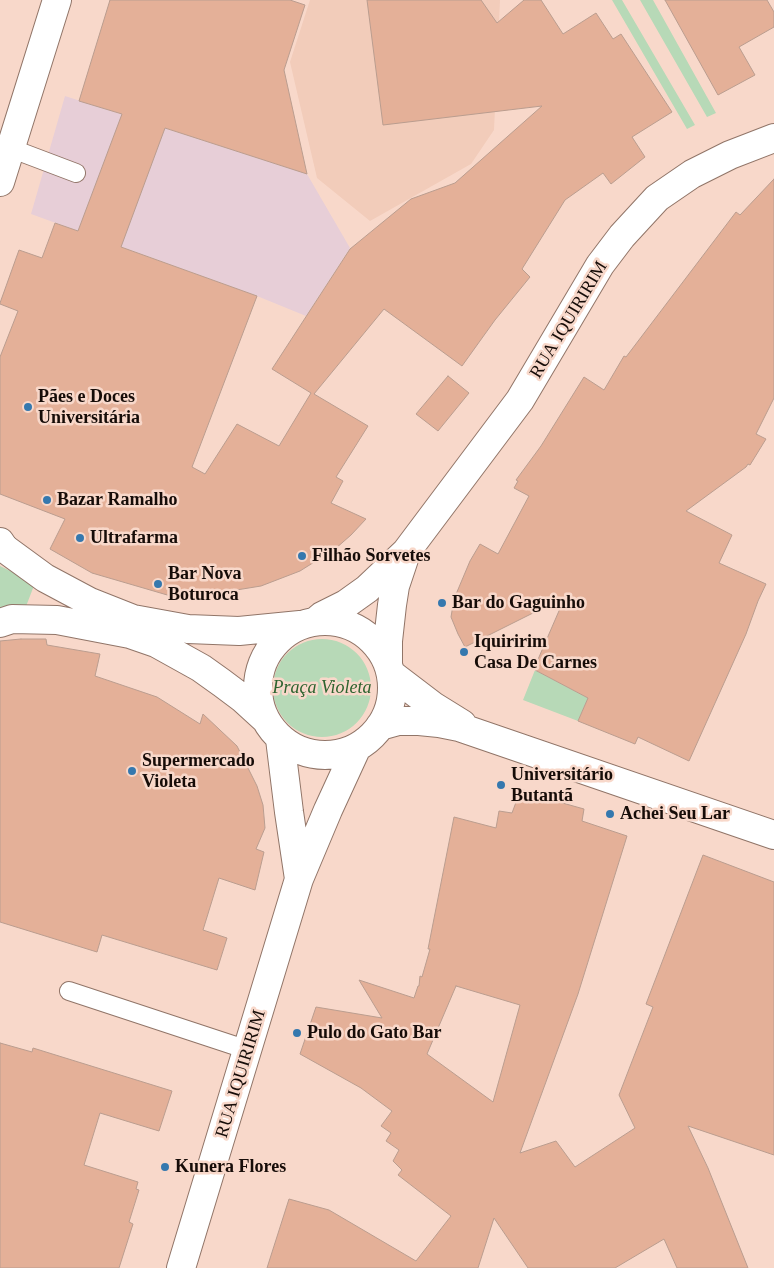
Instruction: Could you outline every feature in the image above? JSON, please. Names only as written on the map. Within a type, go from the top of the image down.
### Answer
[{"type":"street","points":[[0,182],[56,0]]},
{"type":"street","name":"RUA IQUIRIRIM","points":[[309,623],[346,604],[357,596],[406,552],[520,400],[600,265],[622,236],[657,198],[692,174],[730,155],[774,138]]},
{"type":"street","points":[[0,622],[12,619],[57,620],[132,627],[240,631],[309,623],[340,622],[360,630],[377,645],[389,669],[392,692],[388,709],[380,726],[370,738],[357,747],[338,754],[317,755],[298,750],[231,689],[201,668],[156,643],[132,627],[90,602],[45,578],[1,545]]},
{"type":"street","name":"RUA IQUIRIRIM","points":[[389,669],[388,641],[392,605],[395,586],[406,552]]},
{"type":"street","points":[[273,729],[258,697],[259,674],[267,653],[282,636],[309,623]]},
{"type":"street","points":[[389,669],[434,706],[478,733]]},
{"type":"street","points":[[380,726],[398,721],[419,721],[459,727],[774,836]]},
{"type":"street","name":"RUA IQUIRIRIM","points":[[273,729],[289,812],[299,879]]},
{"type":"street","name":"RUA IQUIRIRIM","points":[[182,1268],[299,879],[357,747]]},
{"type":"lane","points":[[10,148],[76,174]]},
{"type":"lane","points":[[69,991],[248,1050]]},
{"type":"shaded area","points":[[310,0],[500,0],[494,130],[471,164],[370,221],[317,178],[290,62]]},
{"type":"shaded area","points":[[65,96],[307,174],[350,248],[306,316],[257,296],[31,214]]},
{"type":"green space","points":[[612,0],[622,0],[695,125],[687,129]]},
{"type":"green space","points":[[640,0],[653,0],[716,113],[707,117]]},
{"type":"green space","points":[[0,566],[35,583],[25,609],[0,615]]},
{"type":"green space","name":"Praça Violeta","points":[[312,639],[332,639],[341,642],[357,653],[368,669],[371,678],[371,698],[368,707],[357,723],[341,734],[332,737],[312,737],[295,729],[281,715],[273,698],[273,678],[281,661],[295,647]]},
{"type":"green space","points":[[535,670],[588,698],[578,721],[523,700]]},
{"type":"building","points":[[110,0],[290,0],[305,5],[284,70],[307,174],[165,128],[121,247],[257,296],[192,467],[205,474],[237,424],[279,446],[311,393],[272,369],[350,249],[411,199],[455,183],[542,106],[383,125],[367,0],[481,0],[497,23],[524,0],[541,0],[563,34],[596,13],[613,39],[621,34],[672,112],[632,137],[645,157],[611,184],[603,173],[565,200],[522,269],[530,277],[495,320],[462,366],[384,309],[314,394],[368,426],[336,477],[343,481],[331,503],[366,519],[335,549],[300,571],[261,586],[181,599],[92,573],[50,549],[65,519],[0,494],[0,357],[18,311],[0,303],[19,250],[42,258],[55,223],[78,231],[122,114],[79,101]]},
{"type":"building","points":[[665,0],[767,0],[774,12],[774,27],[739,47],[755,75],[718,95]]},
{"type":"building","points":[[774,179],[774,398],[756,434],[766,439],[750,465],[748,464],[686,511],[732,535],[719,563],[766,584],[746,634],[689,761],[638,737],[635,744],[578,721],[588,698],[535,670],[565,597],[465,647],[451,617],[454,599],[470,561],[480,544],[498,554],[529,496],[514,488],[518,481],[516,480],[541,446],[584,377],[604,390],[624,356],[626,357],[736,212],[740,215]]},
{"type":"building","points":[[448,376],[469,393],[438,431],[416,414]]},
{"type":"building","points":[[46,639],[47,645],[100,654],[95,676],[157,697],[200,724],[203,714],[237,746],[257,786],[263,805],[265,828],[256,849],[264,852],[255,890],[219,878],[203,930],[227,938],[217,970],[102,935],[97,952],[0,922],[0,641]]},
{"type":"building","points":[[521,789],[541,797],[584,809],[582,821],[627,836],[578,994],[520,1153],[556,1141],[575,1167],[635,1128],[619,1095],[653,1007],[646,1004],[703,855],[774,882],[774,1155],[688,1126],[708,1168],[748,1268],[677,1268],[664,1239],[615,1268],[528,1268],[494,1218],[478,1268],[267,1268],[289,1199],[329,1210],[416,1261],[451,1216],[398,1175],[402,1170],[393,1161],[399,1150],[386,1141],[391,1133],[381,1126],[392,1111],[361,1088],[300,1054],[316,1007],[382,1018],[359,980],[414,998],[430,949],[428,949],[454,817],[496,828],[499,811],[512,813]],"holes":[[[456,986],[520,1005],[493,1102],[427,1054]]]},
{"type":"building","points":[[0,1043],[32,1052],[33,1048],[172,1091],[159,1131],[100,1113],[84,1165],[138,1182],[136,1189],[139,1190],[129,1222],[133,1224],[119,1268],[0,1268]]},
{"type":"place","name":"Pães e Doces Universitária","points":[[28,407]]},
{"type":"place","name":"Bazar Ramalho","points":[[47,500]]},
{"type":"place","name":"Ultrafarma","points":[[80,538]]},
{"type":"place","name":"Filhão Sorvetes","points":[[302,556]]},
{"type":"place","name":"Bar Nova Boturoca","points":[[158,584]]},
{"type":"place","name":"Bar do Gaguinho","points":[[442,603]]},
{"type":"place","name":"Iquiririm Casa De Carnes","points":[[464,652]]},
{"type":"place","name":"Supermercado Violeta","points":[[132,771]]},
{"type":"place","name":"Universitário Butantã","points":[[501,785]]},
{"type":"place","name":"Achei Seu Lar","points":[[610,814]]},
{"type":"place","name":"Pulo do Gato Bar","points":[[297,1033]]},
{"type":"place","name":"Kunera Flores","points":[[165,1167]]}]
